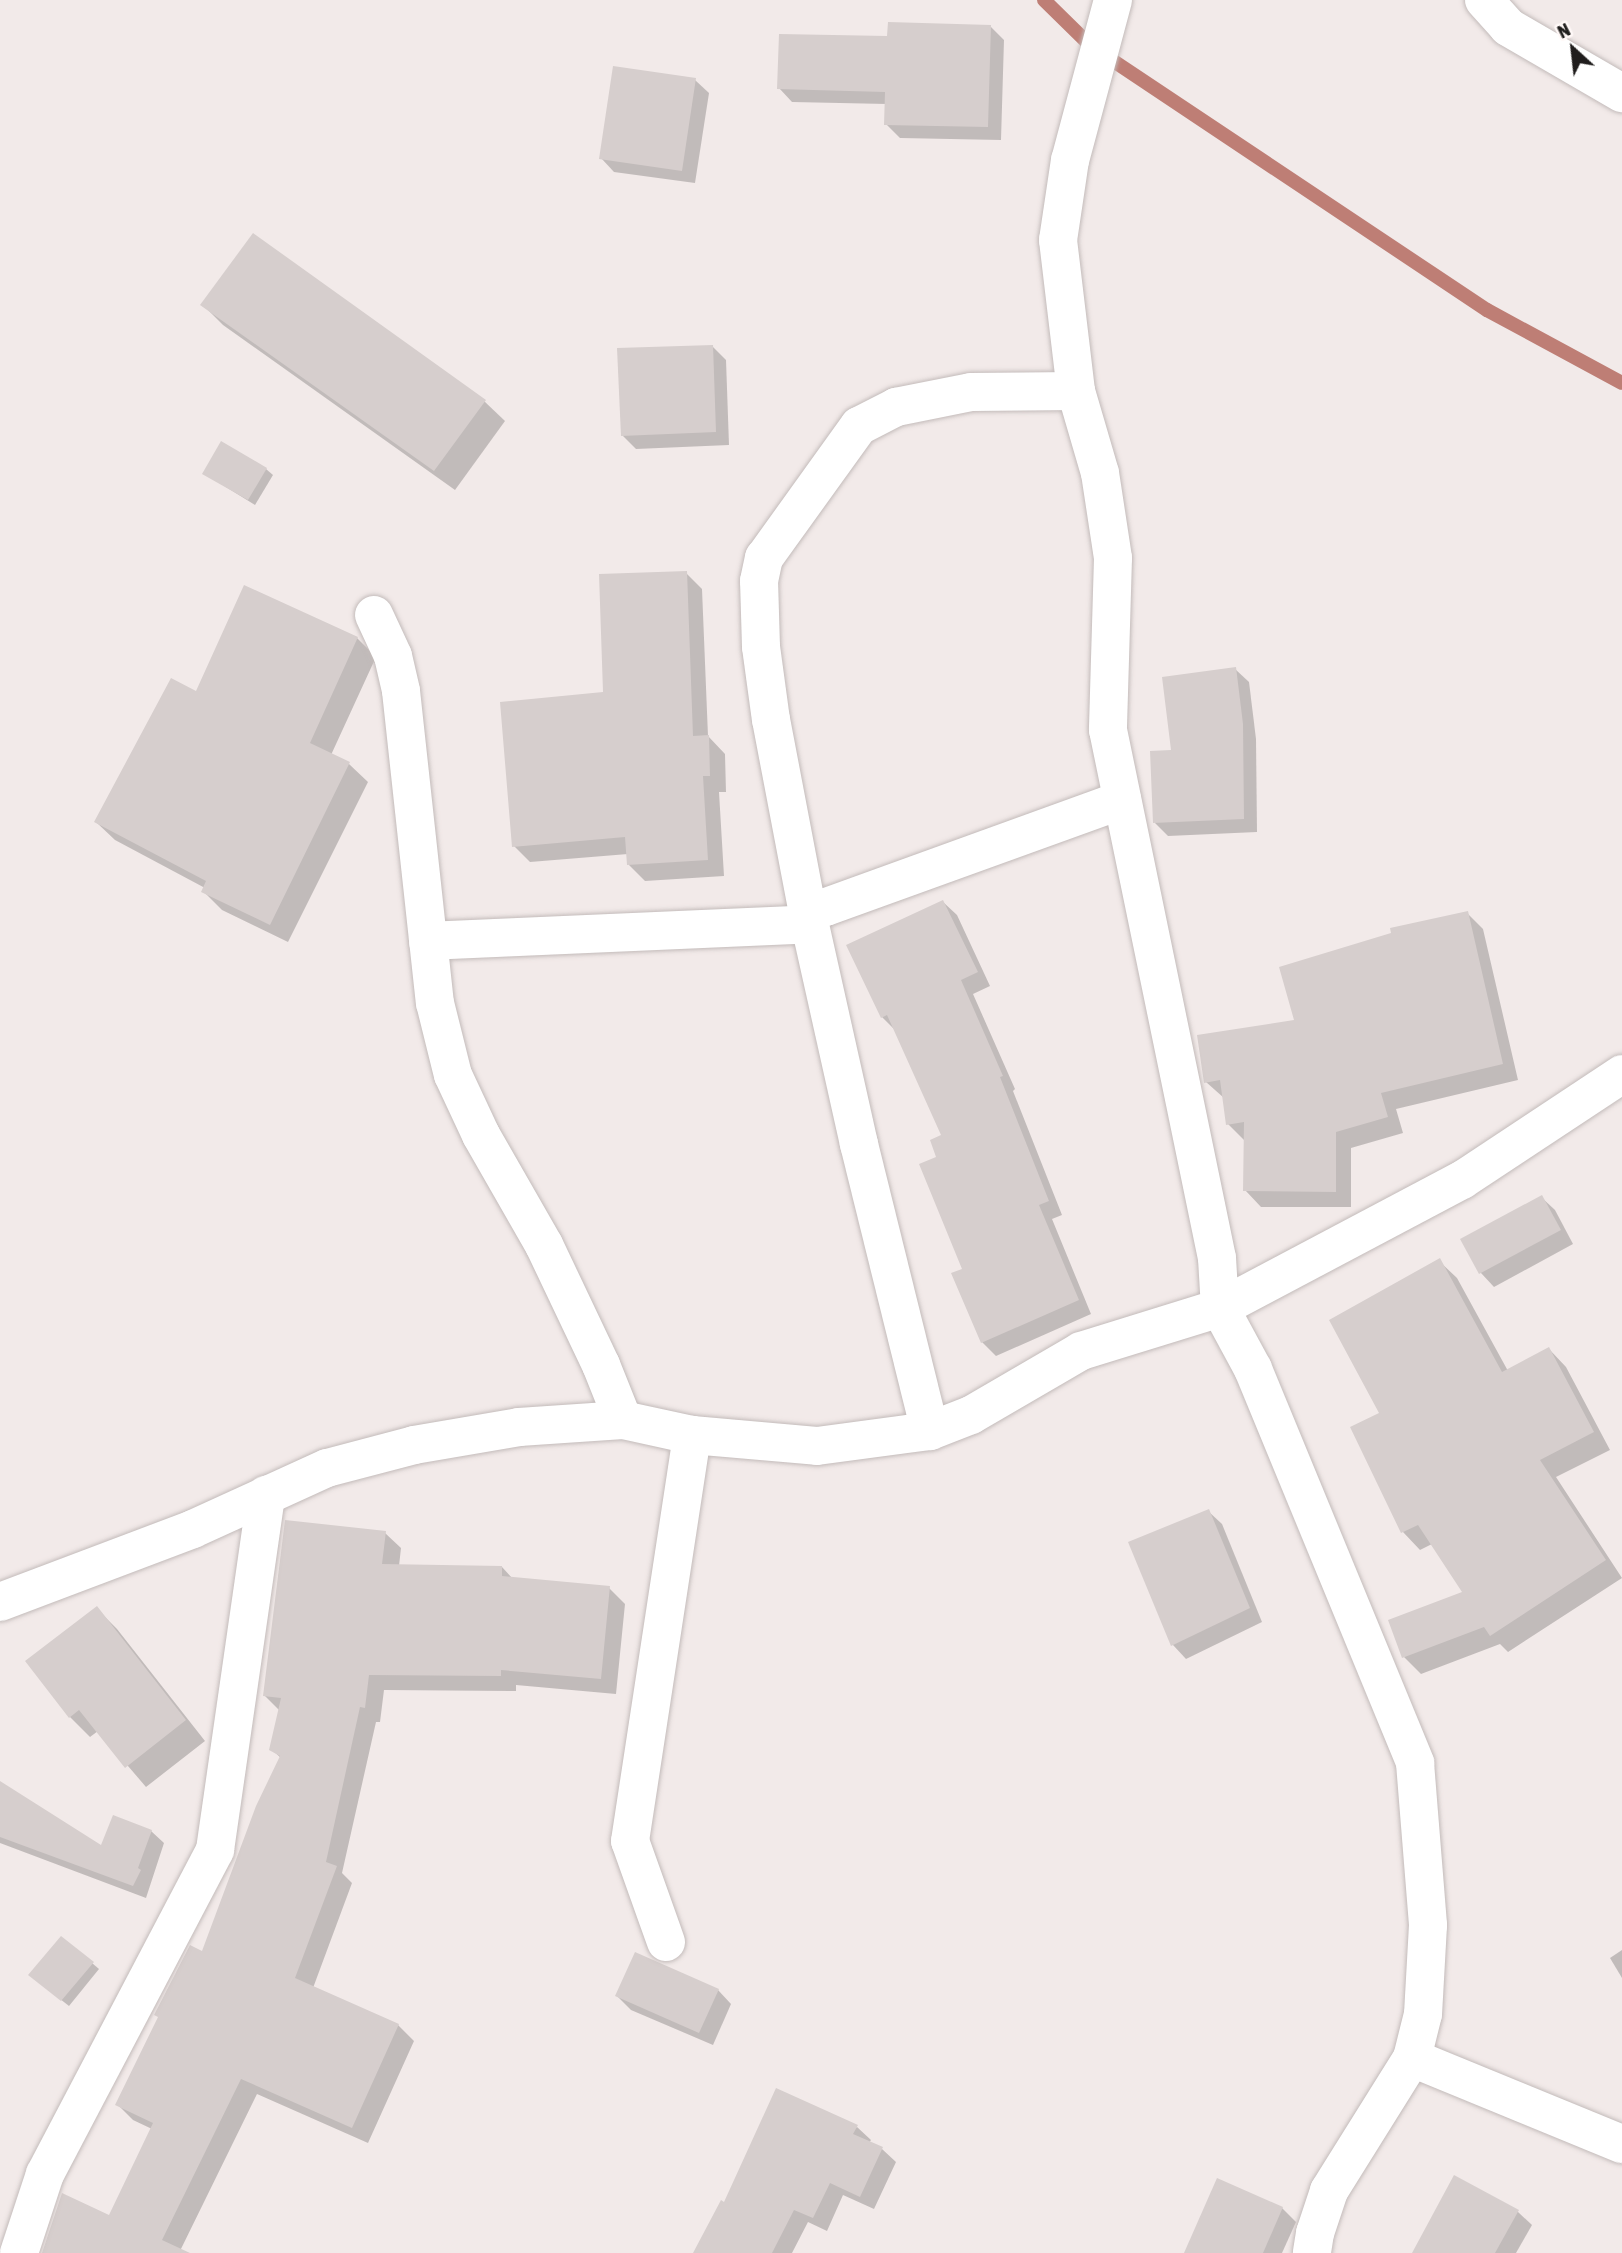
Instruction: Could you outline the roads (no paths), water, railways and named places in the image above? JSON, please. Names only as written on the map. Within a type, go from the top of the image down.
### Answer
[{"type":"street","points":[[1113,0],[1070,160],[1058,240],[1076,391],[1100,472],[1113,558],[1108,730],[1217,1258],[1220,1308],[1253,1369],[1415,1763],[1428,1925],[1423,2014],[1412,2058],[1328,2191],[1312,2253]]},
{"type":"street","points":[[1483,0],[1508,27],[1622,93]]},
{"type":"street","points":[[930,1431],[859,1144],[809,918],[771,719],[761,647],[759,581],[764,558],[859,426],[896,407],[971,392],[1076,391]]},
{"type":"street","points":[[374,615],[393,656],[401,691],[435,1003],[453,1075],[481,1135],[544,1245],[601,1365],[623,1420]]},
{"type":"street","points":[[429,941],[809,918],[1122,800]]},
{"type":"street","points":[[0,1602],[193,1529],[327,1468],[414,1445],[519,1427],[623,1420],[692,1435],[817,1446],[930,1431],[971,1415],[1081,1351],[1220,1308],[1462,1180],[1622,1074]]},
{"type":"street","points":[[666,1942],[630,1842],[692,1435]]},
{"type":"street","points":[[19,2253],[45,2174],[215,1850],[266,1495]]},
{"type":"street","points":[[1412,2058],[1622,2144]]},
{"type":"waterway","points":[[1044,0],[1091,46],[1487,310],[1622,383]]}]
